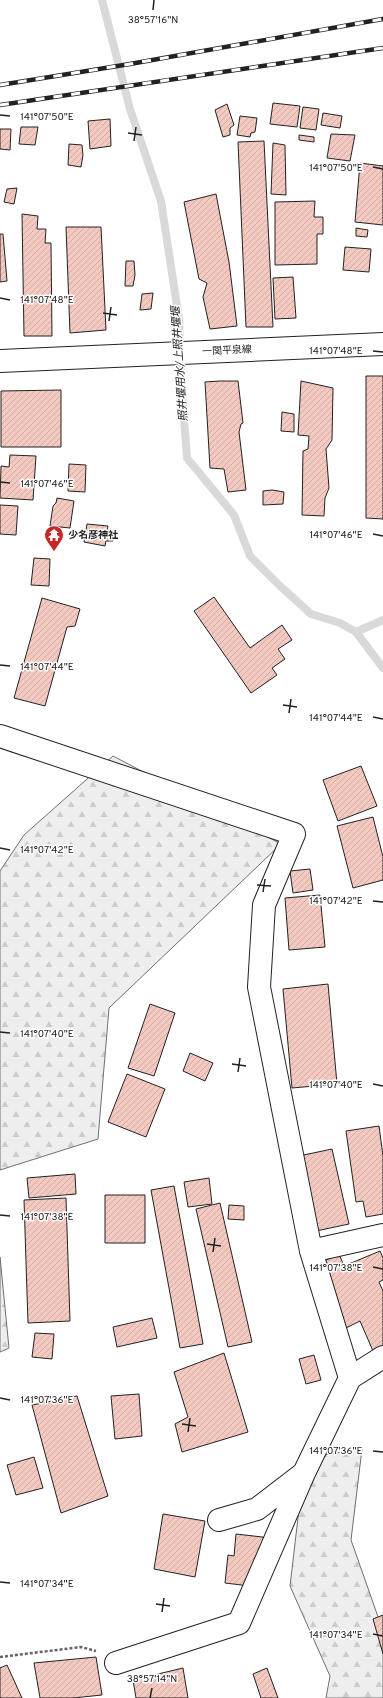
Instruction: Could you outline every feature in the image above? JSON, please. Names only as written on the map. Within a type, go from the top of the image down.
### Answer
[{"type":"street","name":"一関平泉線","points":[[0,361],[383,344]]},
{"type":"street","points":[[0,736],[294,834],[264,905],[259,986],[311,1250],[350,1378]]},
{"type":"street","points":[[311,1250],[383,1235]]},
{"type":"street","points":[[122,1662],[239,1623],[304,1473],[350,1378],[383,1357]]},
{"type":"street","points":[[219,1520],[257,1509],[304,1473]]},
{"type":"path","points":[[0,1657],[81,1647],[122,1662]]},
{"type":"green space","points":[[113,756],[281,844],[109,1008],[98,1139],[0,1170],[0,871],[24,835]]},
{"type":"green space","points":[[0,1257],[9,1348],[0,1352]]},
{"type":"green space","points":[[362,1449],[351,1540],[383,1631],[383,1698],[326,1698],[330,1676],[290,1586],[305,1458]]},
{"type":"building","points":[[273,103],[300,106],[297,127],[270,124]]},
{"type":"building","points":[[227,104],[234,125],[230,128],[230,135],[223,137],[215,110]]},
{"type":"building","points":[[303,107],[319,109],[316,130],[300,128]]},
{"type":"building","points":[[323,113],[342,116],[340,128],[321,125]]},
{"type":"building","points":[[240,116],[257,118],[255,132],[251,133],[250,137],[237,135]]},
{"type":"building","points":[[110,119],[111,146],[90,149],[88,121]]},
{"type":"building","points":[[21,127],[38,127],[35,145],[19,144]]},
{"type":"building","points":[[0,129],[11,129],[10,150],[0,149]]},
{"type":"building","points":[[331,134],[355,135],[350,161],[327,158]]},
{"type":"building","points":[[299,135],[314,137],[314,142],[299,140]]},
{"type":"building","points":[[264,141],[273,327],[246,327],[238,142]]},
{"type":"building","points":[[273,143],[285,145],[286,195],[271,194]]},
{"type":"building","points":[[69,144],[82,145],[83,155],[81,167],[68,165]]},
{"type":"building","points":[[360,163],[383,166],[383,225],[355,222]]},
{"type":"building","points":[[17,188],[14,204],[4,202],[7,189]]},
{"type":"building","points":[[216,194],[229,262],[237,326],[210,329],[203,297],[207,283],[199,279],[184,202]]},
{"type":"building","points":[[315,201],[314,217],[323,217],[323,234],[317,234],[317,264],[275,265],[275,202]]},
{"type":"building","points":[[22,214],[38,216],[37,229],[46,229],[45,243],[51,243],[52,336],[24,336]]},
{"type":"building","points":[[66,227],[101,227],[106,330],[70,333]]},
{"type":"building","points":[[356,228],[368,230],[367,237],[356,236]]},
{"type":"building","points":[[0,234],[3,234],[7,281],[0,282]]},
{"type":"building","points":[[345,247],[371,249],[369,272],[343,270]]},
{"type":"building","points":[[126,261],[134,261],[135,275],[133,286],[125,286]]},
{"type":"building","points":[[293,277],[296,318],[275,319],[273,278]]},
{"type":"building","points":[[153,293],[151,309],[140,310],[142,294]]},
{"type":"building","points":[[366,376],[383,376],[383,519],[366,518]]},
{"type":"building","points":[[238,381],[243,423],[241,424],[239,432],[246,490],[228,492],[224,469],[210,468],[205,382]]},
{"type":"building","points":[[301,381],[333,388],[332,440],[326,449],[329,488],[325,498],[324,516],[302,515],[303,451],[308,449],[309,436],[298,435]]},
{"type":"building","points":[[61,390],[61,447],[1,447],[1,391]]},
{"type":"building","points":[[282,412],[294,414],[294,432],[281,431]]},
{"type":"building","points":[[10,455],[36,456],[33,500],[0,498],[1,466],[9,467]]},
{"type":"building","points":[[69,464],[86,465],[85,492],[68,491]]},
{"type":"building","points":[[272,490],[284,492],[283,504],[263,505],[263,491]]},
{"type":"building","points":[[57,498],[74,501],[70,528],[50,526],[53,506],[56,503]]},
{"type":"building","points":[[0,505],[18,506],[16,535],[0,534]]},
{"type":"building","points":[[87,524],[108,526],[107,530],[114,531],[113,541],[106,541],[105,546],[84,542]]},
{"type":"building","points":[[34,558],[50,559],[49,586],[31,585]]},
{"type":"building","points":[[214,597],[250,648],[282,625],[292,640],[278,649],[285,659],[272,668],[277,675],[251,693],[194,611]]},
{"type":"building","points":[[42,598],[80,609],[75,626],[67,627],[45,706],[14,698]]},
{"type":"building","points":[[361,766],[377,806],[338,821],[323,780]]},
{"type":"building","points":[[373,817],[383,857],[383,880],[353,888],[337,826]]},
{"type":"building","points":[[310,869],[313,890],[293,893],[290,871]]},
{"type":"building","points":[[320,895],[325,947],[289,950],[285,898]]},
{"type":"building","points":[[328,984],[337,1084],[292,1088],[283,989]]},
{"type":"building","points":[[150,1004],[175,1013],[154,1076],[128,1068]]},
{"type":"building","points":[[190,1053],[213,1063],[205,1081],[183,1071]]},
{"type":"building","points":[[127,1074],[165,1089],[146,1137],[108,1122]]},
{"type":"building","points":[[379,1126],[383,1156],[383,1214],[366,1217],[363,1201],[356,1202],[346,1131]]},
{"type":"building","points":[[332,1149],[349,1224],[316,1231],[299,1156]]},
{"type":"building","points":[[75,1174],[76,1194],[29,1198],[27,1178]]},
{"type":"building","points":[[209,1178],[212,1204],[188,1207],[184,1182]]},
{"type":"building","points":[[174,1186],[203,1344],[180,1348],[151,1190]]},
{"type":"building","points":[[105,1195],[145,1195],[145,1243],[105,1243]]},
{"type":"building","points":[[66,1198],[70,1321],[28,1323],[24,1200]]},
{"type":"building","points":[[220,1203],[252,1342],[228,1347],[196,1209]]},
{"type":"building","points":[[229,1205],[244,1206],[244,1220],[228,1219]]},
{"type":"building","points":[[380,1251],[383,1258],[383,1280],[379,1282],[383,1291],[383,1347],[373,1351],[360,1321],[346,1328],[318,1264],[339,1254],[344,1266]]},
{"type":"building","points":[[152,1318],[157,1338],[117,1347],[113,1327]]},
{"type":"building","points":[[35,1333],[54,1334],[52,1359],[32,1357]]},
{"type":"building","points":[[224,1353],[248,1432],[182,1452],[175,1424],[188,1417],[174,1372]]},
{"type":"building","points":[[314,1355],[321,1380],[306,1384],[299,1359]]},
{"type":"building","points":[[139,1394],[142,1436],[115,1439],[111,1396]]},
{"type":"building","points":[[77,1396],[108,1496],[61,1513],[32,1405]]},
{"type":"building","points":[[34,1457],[43,1488],[16,1495],[7,1465]]},
{"type":"building","points":[[163,1514],[205,1521],[195,1577],[154,1569]]},
{"type":"building","points":[[236,1534],[271,1538],[266,1588],[225,1583],[228,1555],[234,1556]]},
{"type":"building","points":[[383,1615],[383,1654],[373,1619]]},
{"type":"building","points":[[96,1657],[102,1695],[73,1698],[40,1698],[34,1663]]},
{"type":"building","points":[[7,1665],[22,1698],[0,1698],[0,1668]]},
{"type":"building","points":[[183,1668],[188,1698],[136,1698],[133,1680]]},
{"type":"building","points":[[267,1668],[278,1698],[261,1698],[253,1674]]},
{"type":"waterway","name":"照井堰用水/上照井堰堰","points":[[102,0],[130,109],[161,201],[179,319],[181,380],[187,458],[234,515],[250,556],[311,614],[340,623],[356,632],[383,620]]},
{"type":"waterway","points":[[356,632],[383,668]]},
{"type":"railway","points":[[0,85],[130,64],[383,19]]},
{"type":"railway","points":[[0,105],[383,48]]},
{"type":"place","name":"少名彦神社","points":[[54,552]]}]
